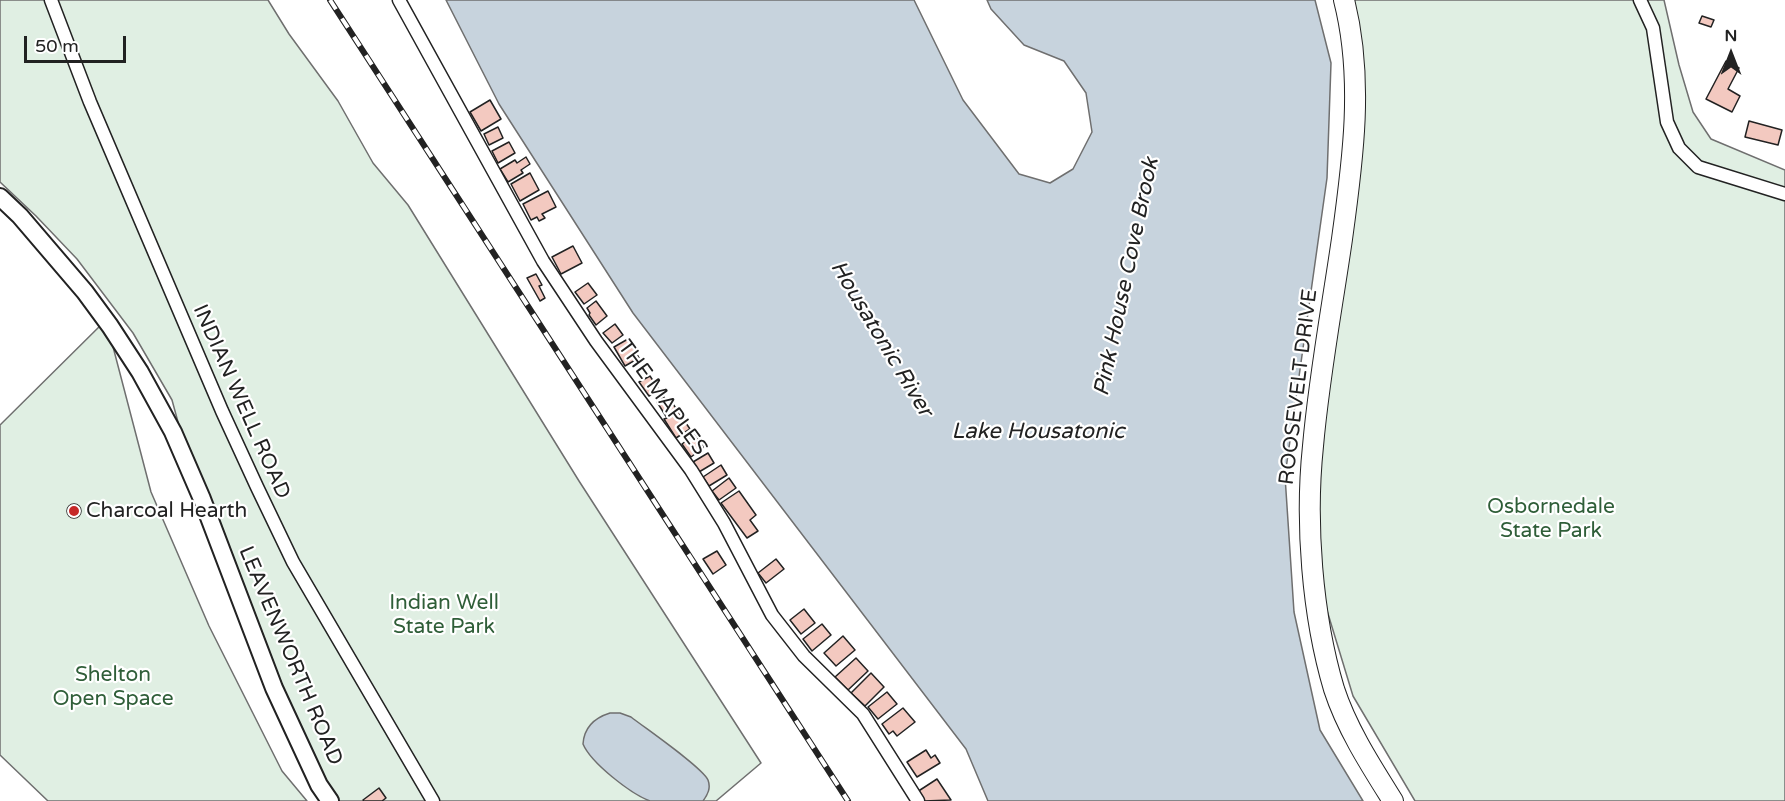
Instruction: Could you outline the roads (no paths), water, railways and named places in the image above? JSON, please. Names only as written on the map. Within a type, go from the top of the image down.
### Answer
[{"type":"main road","name":"ROOSEVELT DRIVE","points":[[1344,0],[1352,30],[1356,107],[1349,189],[1312,446],[1310,529],[1318,619],[1334,690],[1361,749],[1393,801]]},
{"type":"main road","name":"LEAVENWORTH ROAD","points":[[0,197],[20,216],[85,292],[140,372],[168,422],[202,499],[274,688],[319,784],[330,801]]},
{"type":"street","name":"INDIAN WELL ROAD","points":[[51,0],[90,102],[222,411],[292,562],[433,801]]},
{"type":"street","name":"THE MAPLES","points":[[399,0],[543,261],[596,341],[691,470],[724,523],[772,615],[804,656],[863,714],[918,801]]},
{"type":"street","points":[[1640,0],[1653,28],[1666,122],[1679,148],[1698,167],[1785,194]]},
{"type":"water","name":"Lake Housatonic","points":[[446,0],[914,0],[963,100],[1019,174],[1050,183],[1073,169],[1092,132],[1086,93],[1064,61],[1024,45],[991,9],[987,0],[1315,0],[1331,63],[1327,178],[1285,476],[1294,612],[1320,730],[1363,801],[988,801],[966,749],[633,313],[499,104]]},
{"type":"water","points":[[610,713],[620,713],[631,717],[704,774],[709,786],[703,801],[650,801],[623,785],[603,769],[587,752],[583,744],[585,733],[591,724]]},
{"type":"railway","points":[[330,0],[848,801]]},
{"type":"place","name":"Charcoal Hearth","points":[[74,511]]},
{"type":"water label","name":"Pink House Cove Brook","points":[[1127,277]]},
{"type":"water label","name":"Housatonic River","points":[[881,339]]},
{"type":"park label","name":"Osbornedale State Park","points":[[1551,519]]},
{"type":"park label","name":"Indian Well State Park","points":[[444,615]]},
{"type":"park label","name":"Shelton Open Space","points":[[113,687]]}]
